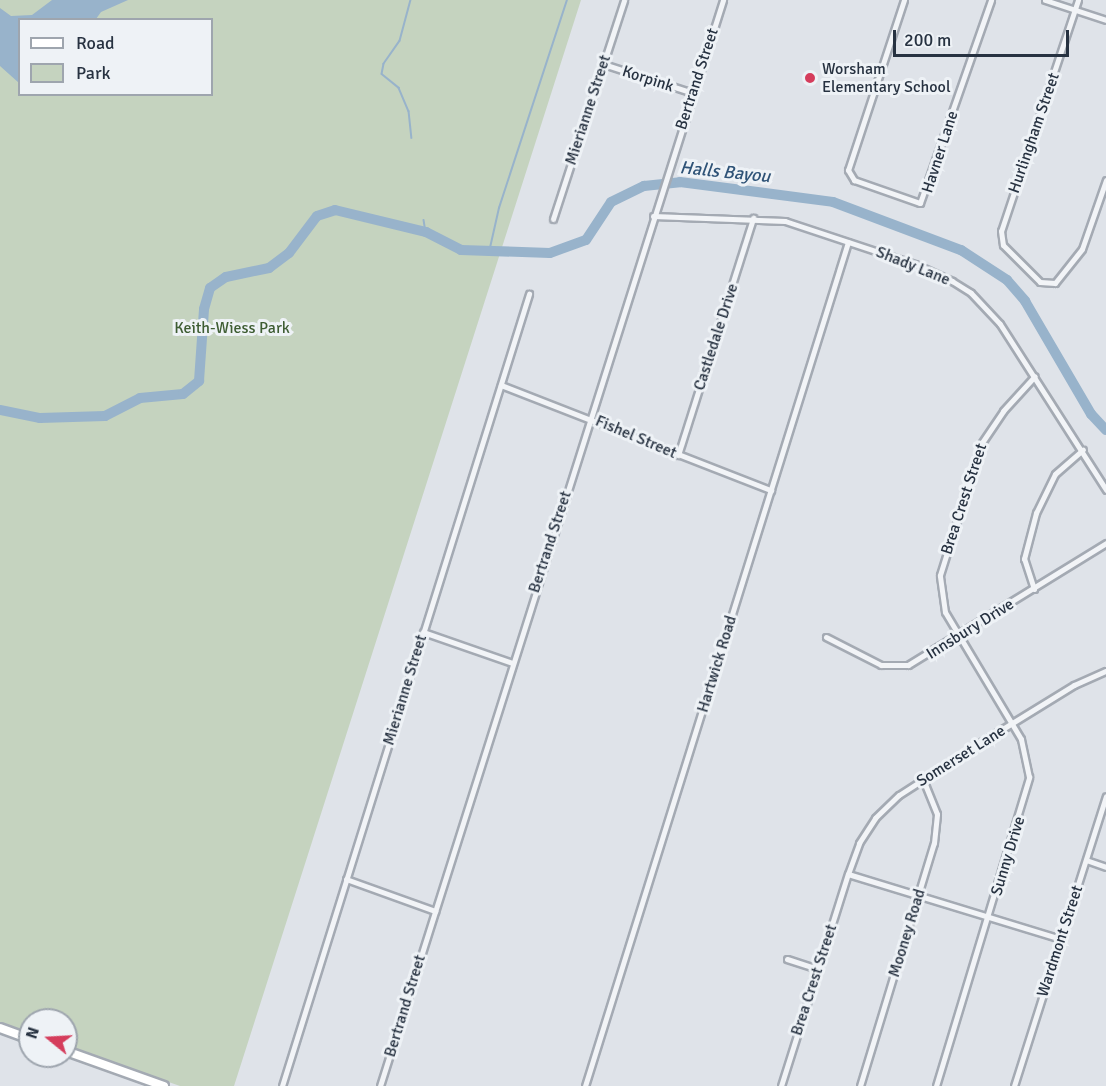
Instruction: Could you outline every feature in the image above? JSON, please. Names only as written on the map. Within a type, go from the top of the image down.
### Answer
[{"type":"main road","points":[[0,1028],[18,1035]]},
{"type":"main road","points":[[78,1055],[164,1086]]},
{"type":"street","name":"Mierianne Street","points":[[553,219],[624,0]]},
{"type":"street","name":"Bertrand Street","points":[[380,1086],[589,417],[723,0]]},
{"type":"street","name":"Havner Lane","points":[[904,0],[849,165],[849,176],[854,180],[923,202],[991,0]]},
{"type":"street","points":[[1045,0],[1106,20]]},
{"type":"street","name":"Hurlingham Street","points":[[1078,0],[1001,231],[1003,245],[1036,279],[1049,285],[1064,276],[1082,249],[1106,180]]},
{"type":"street","name":"Korpink","points":[[603,64],[693,93]]},
{"type":"street","name":"Shady Lane","points":[[653,216],[785,221],[932,271],[971,293],[1000,324],[1083,450],[1106,490]]},
{"type":"street","name":"Castledale Drive","points":[[678,455],[753,218]]},
{"type":"street","name":"Hartwick Road","points":[[585,1086],[848,242]]},
{"type":"street","name":"Mierianne Street","points":[[282,1086],[530,294]]},
{"type":"street","name":"Brea Crest Street","points":[[957,637],[940,591],[947,546],[981,444],[1003,411],[1035,376]]},
{"type":"street","name":"Fishel Street","points":[[501,385],[771,489]]},
{"type":"street","points":[[1034,589],[1024,560],[1036,513],[1055,474],[1083,450]]},
{"type":"street","name":"Innsbury Drive","points":[[826,637],[881,665],[893,667],[917,661],[1106,543]]},
{"type":"street","points":[[423,632],[512,663]]},
{"type":"street","name":"Sunny Drive","points":[[936,1086],[989,919],[1029,777],[1026,749],[957,637]]},
{"type":"street","name":"Somerset Lane","points":[[848,874],[859,843],[876,818],[923,780],[1074,685],[1106,671]]},
{"type":"street","name":"Mooney Road","points":[[860,1086],[918,897],[938,821],[923,780]]},
{"type":"street","name":"Wardmont Street","points":[[1014,1086],[1106,796]]},
{"type":"street","points":[[1086,860],[1106,867]]},
{"type":"street","points":[[848,874],[989,919],[1061,939]]},
{"type":"street","name":"Brea Crest Street","points":[[781,1086],[848,874]]},
{"type":"street","points":[[346,879],[435,910]]},
{"type":"street","points":[[787,959],[817,969]]},
{"type":"green space","name":"Keith-Wiess Park","points":[[0,0],[581,0],[234,1086],[180,1086],[78,1050],[78,1008],[18,1008],[18,1029],[0,1022]]},
{"type":"water","points":[[52,0],[128,0],[101,12],[97,18],[18,18],[18,82],[0,66],[0,8],[11,16],[32,15]]},
{"type":"waterway","points":[[411,0],[400,41],[384,64],[382,74],[399,88],[409,111],[412,138]]},
{"type":"waterway","points":[[490,248],[499,208],[567,0]]},
{"type":"waterway","name":"Halls Bayou","points":[[0,410],[40,418],[105,416],[140,398],[183,394],[199,381],[204,309],[210,288],[226,277],[269,268],[289,253],[317,216],[335,210],[426,232],[461,250],[550,253],[586,240],[611,202],[644,186],[680,182],[833,202],[961,250],[1007,280],[1025,301],[1091,414],[1106,430]]},
{"type":"waterway","points":[[424,220],[426,232]]},
{"type":"place","name":"Worsham Elementary School","points":[[810,78]]}]
